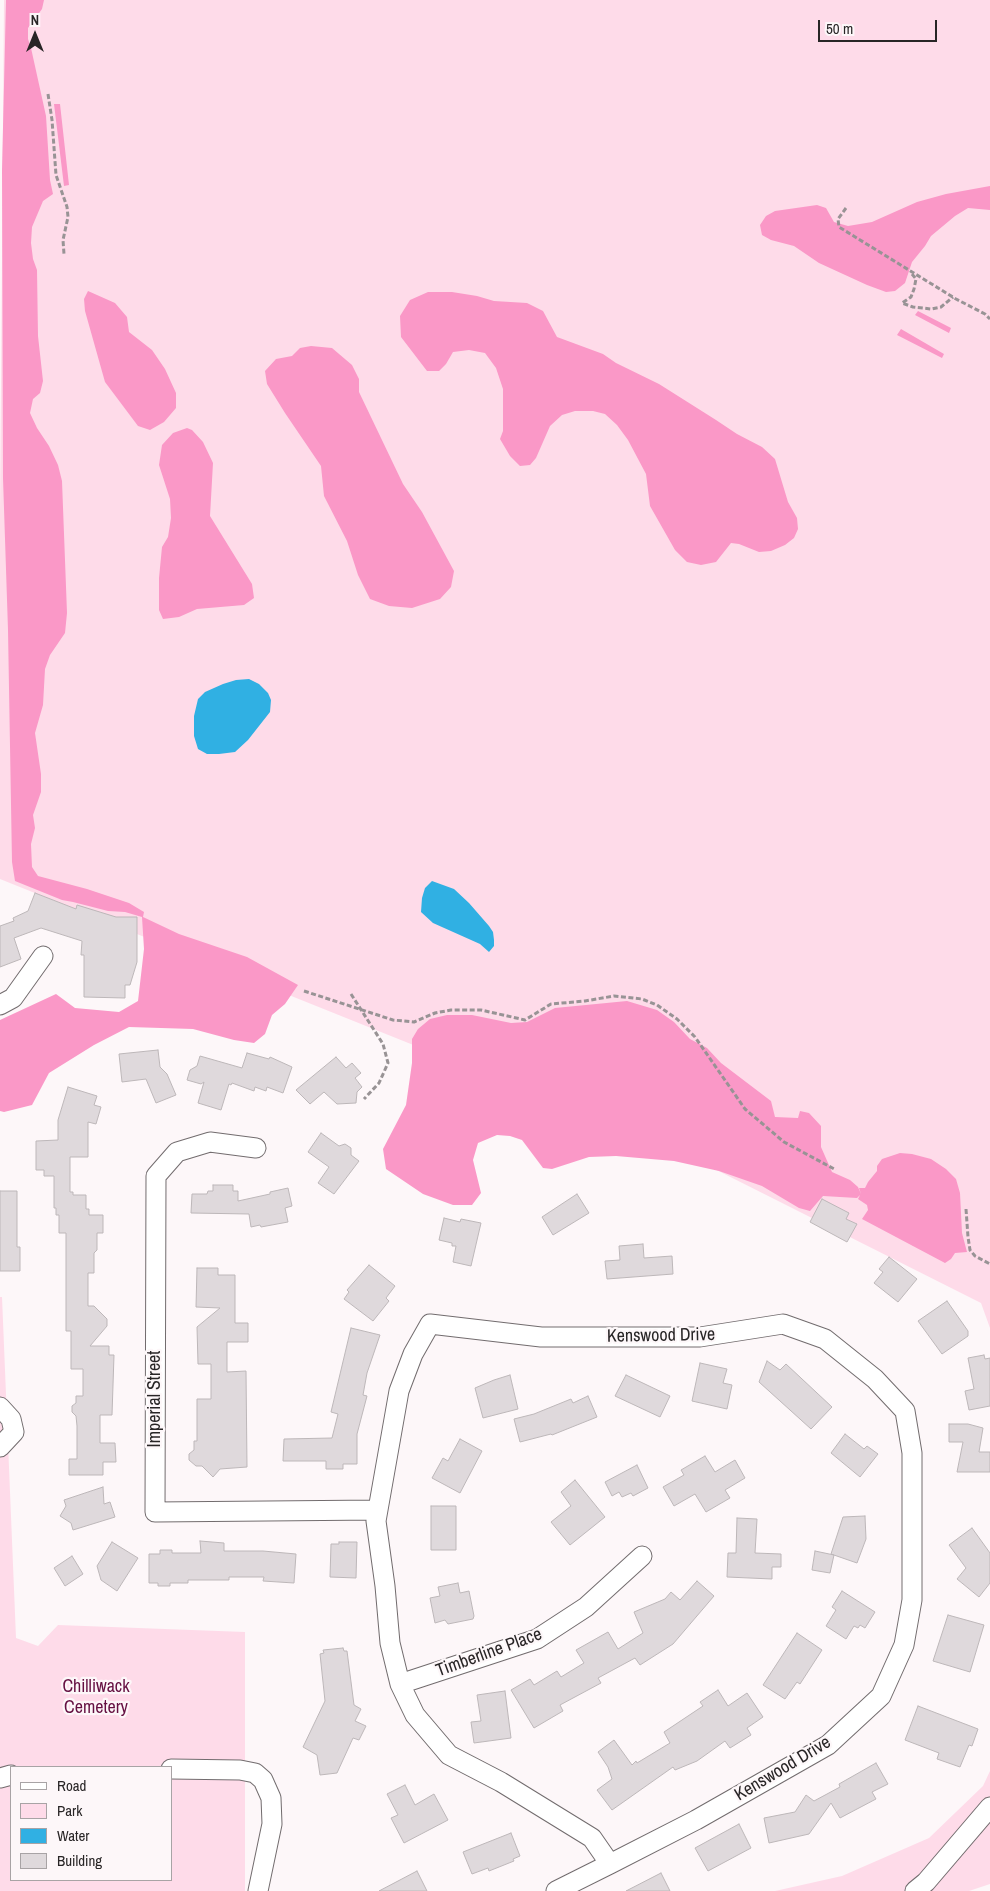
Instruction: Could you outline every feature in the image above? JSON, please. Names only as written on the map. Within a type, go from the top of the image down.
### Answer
[{"type":"street","points":[[0,1005],[13,998],[43,956]]},
{"type":"street","name":"Imperial Street","points":[[256,1148],[210,1142],[177,1152],[156,1176],[155,1512],[378,1510]]},
{"type":"street","name":"Kenswood Drive","points":[[556,1891],[610,1864],[696,1820],[828,1745],[881,1696],[904,1646],[912,1600],[912,1453],[905,1411],[876,1379],[825,1339],[783,1324],[700,1337],[541,1337],[430,1324],[413,1354],[398,1391],[376,1521],[385,1586],[390,1643],[400,1684],[415,1715],[449,1755],[501,1782],[592,1838],[610,1864]]},
{"type":"street","points":[[0,1407],[11,1419],[14,1432],[0,1446]]},
{"type":"street","name":"Timberline Place","points":[[400,1684],[537,1639],[586,1607],[642,1556]]},
{"type":"street","points":[[172,1769],[240,1770],[255,1772],[263,1780],[271,1798],[272,1824],[258,1891]]},
{"type":"street","points":[[915,1891],[926,1882],[990,1807]]},
{"type":"path","points":[[48,94],[56,175],[67,207],[68,217],[62,240],[64,254]]},
{"type":"path","points":[[846,208],[838,219],[839,227],[953,297],[985,314],[990,319]]},
{"type":"path","points":[[910,271],[916,279],[914,289],[911,298],[902,303],[913,307],[931,309],[941,307],[953,297]]},
{"type":"path","points":[[304,991],[393,1020],[414,1022],[435,1013],[452,1010],[481,1010],[525,1020],[551,1004],[614,996],[642,999],[657,1005],[677,1019],[695,1037],[745,1108],[784,1142],[836,1170]]},
{"type":"path","points":[[350,994],[383,1044],[388,1063],[379,1083],[364,1099]]},
{"type":"path","points":[[966,1210],[970,1250],[975,1256],[990,1264]]},
{"type":"green space","points":[[4,0],[990,0],[990,1328],[981,1303],[627,1125],[498,1079],[0,879],[0,513]]},
{"type":"green space","name":"Chilliwack Cemetery","points":[[0,1297],[2,1297],[16,1638],[38,1646],[58,1625],[245,1632],[245,1891],[0,1891]]},
{"type":"green space","points":[[990,1771],[990,1884],[969,1891],[775,1891],[842,1876],[929,1838],[983,1786]]},
{"type":"shaded area","points":[[6,0],[44,0],[42,9],[28,28],[28,39],[46,116],[50,180],[53,194],[43,201],[32,227],[31,243],[33,259],[37,270],[38,336],[43,381],[40,393],[33,399],[30,413],[58,465],[62,481],[67,613],[65,633],[50,655],[45,669],[43,705],[35,733],[41,774],[41,792],[33,815],[35,828],[31,844],[32,867],[38,876],[129,903],[144,912],[143,917],[179,934],[247,957],[298,985],[285,1004],[272,1015],[265,1034],[254,1043],[234,1040],[193,1029],[129,1027],[94,1045],[49,1073],[32,1105],[4,1112],[0,1111],[0,1020],[56,994],[75,1008],[119,1012],[138,1001],[144,949],[142,917],[62,900],[15,881],[12,862],[3,478],[2,170]]},
{"type":"shaded area","points":[[54,104],[60,104],[69,185],[64,186]]},
{"type":"shaded area","points":[[990,186],[990,210],[968,208],[931,236],[912,262],[905,283],[895,291],[886,292],[867,285],[819,263],[794,246],[771,240],[762,235],[760,225],[766,216],[775,211],[817,205],[826,208],[834,222],[848,226],[872,222],[917,202],[946,194]]},
{"type":"shaded area","points":[[88,291],[115,303],[127,317],[129,332],[152,350],[165,369],[176,393],[176,408],[164,422],[150,430],[138,426],[105,382],[85,311],[84,299]]},
{"type":"shaded area","points":[[428,292],[452,292],[494,301],[527,303],[543,311],[557,337],[603,354],[616,363],[659,384],[737,434],[762,447],[775,459],[788,502],[797,518],[798,529],[794,538],[785,545],[771,551],[759,552],[731,543],[716,562],[701,565],[687,562],[675,550],[650,506],[646,474],[628,440],[617,425],[605,414],[593,411],[575,411],[562,415],[550,426],[536,458],[530,465],[520,466],[510,456],[500,439],[503,431],[503,389],[496,368],[485,353],[469,350],[453,352],[439,371],[427,371],[401,337],[400,316],[410,300]]},
{"type":"shaded area","points":[[918,311],[951,328],[949,333],[915,315]]},
{"type":"shaded area","points":[[901,329],[944,354],[942,358],[897,335]]},
{"type":"shaded area","points":[[311,346],[332,348],[352,365],[359,379],[359,392],[403,484],[422,512],[454,571],[451,587],[440,599],[412,608],[389,606],[370,599],[358,575],[347,541],[324,496],[321,466],[267,384],[265,371],[276,359],[292,356],[300,348]]},
{"type":"shaded area","points":[[187,428],[192,430],[203,442],[213,463],[210,516],[252,584],[254,598],[244,605],[197,609],[179,617],[163,619],[159,610],[159,578],[162,547],[168,537],[171,518],[170,499],[159,465],[162,445],[173,433]]},
{"type":"shaded area","points":[[627,1001],[657,1010],[674,1022],[690,1039],[707,1048],[721,1063],[771,1101],[775,1117],[798,1118],[800,1111],[809,1113],[821,1126],[821,1147],[832,1172],[850,1180],[858,1187],[861,1194],[859,1188],[865,1188],[877,1171],[877,1166],[882,1159],[900,1153],[931,1159],[946,1169],[956,1179],[960,1193],[962,1233],[967,1252],[955,1253],[945,1263],[862,1219],[868,1210],[867,1205],[858,1199],[860,1195],[857,1198],[823,1196],[810,1211],[799,1208],[762,1186],[719,1171],[674,1161],[616,1156],[589,1157],[552,1169],[543,1168],[522,1140],[510,1136],[497,1135],[478,1143],[473,1160],[481,1193],[472,1205],[453,1205],[423,1194],[386,1169],[383,1149],[406,1105],[412,1063],[412,1039],[418,1029],[430,1019],[447,1015],[472,1015],[511,1023],[527,1022],[555,1008]]},
{"type":"water","points":[[249,679],[259,684],[268,693],[271,700],[270,712],[248,740],[235,752],[207,754],[198,749],[194,736],[194,716],[198,699],[205,692],[223,684]]},
{"type":"water","points":[[432,881],[454,889],[489,926],[493,932],[494,946],[489,952],[480,944],[433,923],[421,912],[425,888]]},
{"type":"building","points":[[35,893],[76,909],[77,905],[116,917],[137,917],[137,962],[130,985],[125,985],[125,998],[84,997],[82,941],[41,928],[14,938],[21,959],[0,967],[0,926],[14,921],[13,918],[28,911]]},
{"type":"building","points":[[158,1050],[160,1067],[167,1074],[176,1095],[156,1103],[146,1079],[122,1082],[119,1054]]},
{"type":"building","points":[[247,1053],[269,1059],[270,1057],[292,1067],[283,1093],[267,1087],[266,1091],[255,1087],[254,1091],[232,1083],[231,1085],[229,1084],[221,1110],[198,1103],[204,1082],[201,1084],[187,1080],[190,1070],[197,1066],[200,1056],[242,1068]]},
{"type":"building","points":[[336,1057],[346,1068],[352,1063],[361,1073],[355,1078],[362,1087],[357,1092],[356,1103],[337,1104],[324,1092],[310,1104],[296,1090]]},
{"type":"building","points":[[68,1087],[97,1096],[94,1105],[101,1107],[96,1124],[88,1122],[88,1157],[70,1157],[70,1192],[73,1192],[73,1195],[86,1195],[86,1209],[89,1209],[89,1215],[103,1215],[103,1233],[97,1233],[94,1273],[88,1273],[88,1306],[94,1306],[107,1319],[107,1326],[90,1346],[109,1346],[109,1355],[114,1355],[112,1415],[100,1415],[100,1443],[115,1443],[116,1462],[103,1462],[103,1475],[69,1475],[69,1459],[77,1459],[77,1426],[72,1406],[76,1403],[76,1396],[83,1396],[83,1369],[71,1369],[71,1331],[66,1331],[66,1233],[59,1233],[59,1215],[56,1215],[56,1208],[54,1208],[54,1176],[44,1176],[44,1170],[36,1170],[36,1141],[58,1140],[58,1120]]},
{"type":"building","points":[[321,1133],[339,1146],[345,1144],[351,1148],[351,1155],[359,1161],[334,1194],[318,1183],[329,1167],[308,1152]]},
{"type":"building","points":[[213,1185],[233,1185],[233,1191],[238,1191],[238,1201],[288,1188],[292,1206],[285,1208],[288,1222],[251,1227],[249,1214],[191,1213],[192,1194],[207,1194],[208,1191],[213,1191]]},
{"type":"building","points":[[0,1191],[17,1191],[17,1247],[20,1247],[20,1271],[0,1271]]},
{"type":"building","points":[[577,1194],[589,1213],[553,1235],[542,1217]]},
{"type":"building","points":[[822,1199],[849,1213],[846,1219],[857,1224],[847,1242],[810,1222]]},
{"type":"building","points":[[444,1218],[460,1222],[461,1219],[481,1223],[471,1266],[453,1262],[456,1246],[439,1240]]},
{"type":"building","points":[[643,1244],[644,1258],[672,1256],[673,1274],[607,1279],[605,1261],[620,1260],[619,1246]]},
{"type":"building","points":[[889,1257],[917,1279],[898,1302],[874,1283],[883,1272],[879,1269]]},
{"type":"building","points":[[369,1265],[395,1286],[386,1298],[389,1301],[373,1321],[344,1299],[349,1292],[347,1290]]},
{"type":"building","points":[[197,1268],[218,1268],[218,1275],[235,1275],[235,1323],[248,1323],[248,1342],[227,1342],[227,1372],[246,1371],[247,1467],[220,1469],[213,1477],[202,1466],[196,1466],[189,1460],[189,1454],[194,1450],[194,1441],[197,1441],[197,1399],[211,1399],[211,1364],[198,1364],[197,1327],[220,1308],[196,1307]]},
{"type":"building","points":[[947,1301],[968,1331],[968,1336],[942,1354],[918,1321]]},
{"type":"building","points":[[351,1328],[380,1335],[367,1373],[363,1395],[367,1396],[357,1434],[357,1464],[343,1464],[343,1469],[326,1469],[326,1461],[283,1461],[284,1439],[332,1438],[338,1414],[331,1412]]},
{"type":"building","points":[[984,1355],[985,1359],[990,1358],[990,1406],[969,1410],[965,1391],[974,1389],[968,1358]]},
{"type":"building","points":[[767,1361],[780,1370],[786,1364],[832,1407],[811,1429],[759,1382]]},
{"type":"building","points":[[700,1363],[727,1369],[723,1383],[732,1385],[727,1409],[692,1401]]},
{"type":"building","points":[[510,1375],[518,1409],[483,1418],[475,1388]]},
{"type":"building","points":[[626,1375],[670,1396],[660,1417],[615,1396]]},
{"type":"building","points":[[588,1396],[597,1417],[552,1435],[520,1442],[514,1419],[534,1414],[571,1399],[573,1403]]},
{"type":"building","points":[[949,1424],[968,1424],[983,1428],[979,1452],[990,1452],[990,1472],[957,1472],[963,1442],[949,1442]]},
{"type":"building","points":[[845,1434],[864,1449],[867,1446],[878,1454],[860,1477],[831,1453]]},
{"type":"building","points":[[460,1439],[482,1451],[460,1493],[432,1478],[443,1458],[448,1461]]},
{"type":"building","points":[[705,1456],[715,1472],[735,1460],[745,1478],[725,1490],[730,1498],[706,1512],[695,1494],[674,1506],[663,1487],[684,1475],[681,1470]]},
{"type":"building","points":[[637,1465],[648,1488],[633,1496],[631,1493],[622,1497],[619,1492],[612,1496],[605,1482]]},
{"type":"building","points":[[575,1480],[605,1517],[570,1545],[551,1522],[571,1506],[561,1492]]},
{"type":"building","points":[[103,1487],[104,1504],[110,1502],[115,1517],[73,1530],[71,1523],[60,1516],[66,1506],[64,1500]]},
{"type":"building","points":[[431,1506],[456,1506],[456,1550],[431,1550]]},
{"type":"building","points":[[865,1516],[866,1539],[857,1563],[831,1554],[843,1517]]},
{"type":"building","points":[[737,1518],[757,1519],[755,1553],[781,1554],[781,1567],[772,1567],[772,1579],[727,1577],[728,1553],[736,1553]]},
{"type":"building","points":[[972,1528],[990,1553],[990,1583],[979,1597],[957,1579],[966,1568],[949,1545]]},
{"type":"building","points":[[200,1541],[224,1543],[224,1551],[263,1551],[296,1554],[294,1583],[263,1581],[264,1577],[229,1577],[229,1580],[188,1580],[188,1583],[170,1583],[170,1586],[158,1586],[158,1583],[149,1583],[149,1554],[160,1554],[160,1550],[172,1550],[172,1553],[201,1553]]},
{"type":"building","points":[[112,1542],[138,1558],[117,1591],[101,1580],[97,1566]]},
{"type":"building","points":[[339,1542],[357,1542],[356,1578],[330,1577],[331,1544],[339,1544]]},
{"type":"building","points":[[815,1551],[834,1555],[830,1573],[812,1570]]},
{"type":"building","points":[[72,1556],[83,1574],[65,1586],[54,1568]]},
{"type":"building","points":[[697,1581],[714,1596],[673,1644],[640,1665],[635,1658],[598,1678],[601,1683],[560,1705],[563,1711],[534,1728],[511,1690],[530,1679],[534,1685],[557,1671],[561,1677],[584,1663],[576,1650],[608,1632],[618,1649],[643,1633],[634,1612],[665,1599],[671,1592],[680,1600]]},
{"type":"building","points":[[458,1583],[460,1593],[469,1591],[473,1619],[448,1624],[445,1620],[435,1623],[430,1598],[440,1596],[438,1587]]},
{"type":"building","points":[[842,1591],[875,1612],[865,1628],[860,1625],[858,1628],[854,1626],[846,1639],[826,1626],[836,1610],[832,1607]]},
{"type":"building","points":[[948,1615],[984,1625],[970,1672],[933,1661]]},
{"type":"building","points":[[797,1633],[822,1650],[800,1684],[797,1682],[785,1699],[763,1685]]},
{"type":"building","points":[[343,1648],[344,1651],[347,1651],[354,1705],[361,1709],[355,1721],[366,1726],[359,1740],[353,1738],[337,1773],[320,1775],[317,1755],[303,1747],[325,1701],[320,1654],[324,1653],[323,1650]]},
{"type":"building","points":[[718,1690],[728,1706],[747,1693],[763,1717],[747,1728],[751,1735],[730,1748],[725,1741],[697,1761],[675,1770],[673,1767],[612,1810],[597,1790],[612,1779],[608,1767],[598,1752],[614,1740],[632,1765],[636,1761],[637,1763],[670,1743],[664,1732],[703,1706],[700,1702]]},
{"type":"building","points":[[505,1691],[511,1738],[474,1743],[471,1722],[481,1721],[477,1695]]},
{"type":"building","points":[[918,1706],[978,1729],[972,1746],[969,1745],[960,1767],[937,1759],[939,1753],[905,1740]]},
{"type":"building","points":[[876,1763],[888,1784],[872,1792],[876,1799],[840,1818],[831,1803],[809,1834],[769,1843],[764,1818],[795,1812],[806,1795],[814,1801],[840,1787],[839,1784]]},
{"type":"building","points":[[405,1785],[415,1805],[434,1794],[448,1820],[404,1843],[391,1818],[398,1815],[387,1794]]},
{"type":"building","points":[[739,1824],[751,1848],[708,1871],[695,1848]]},
{"type":"building","points":[[511,1833],[520,1856],[513,1859],[514,1861],[489,1871],[488,1868],[472,1874],[463,1852]]},
{"type":"building","points":[[417,1871],[427,1891],[379,1891]]},
{"type":"building","points":[[661,1873],[670,1891],[626,1891]]}]
